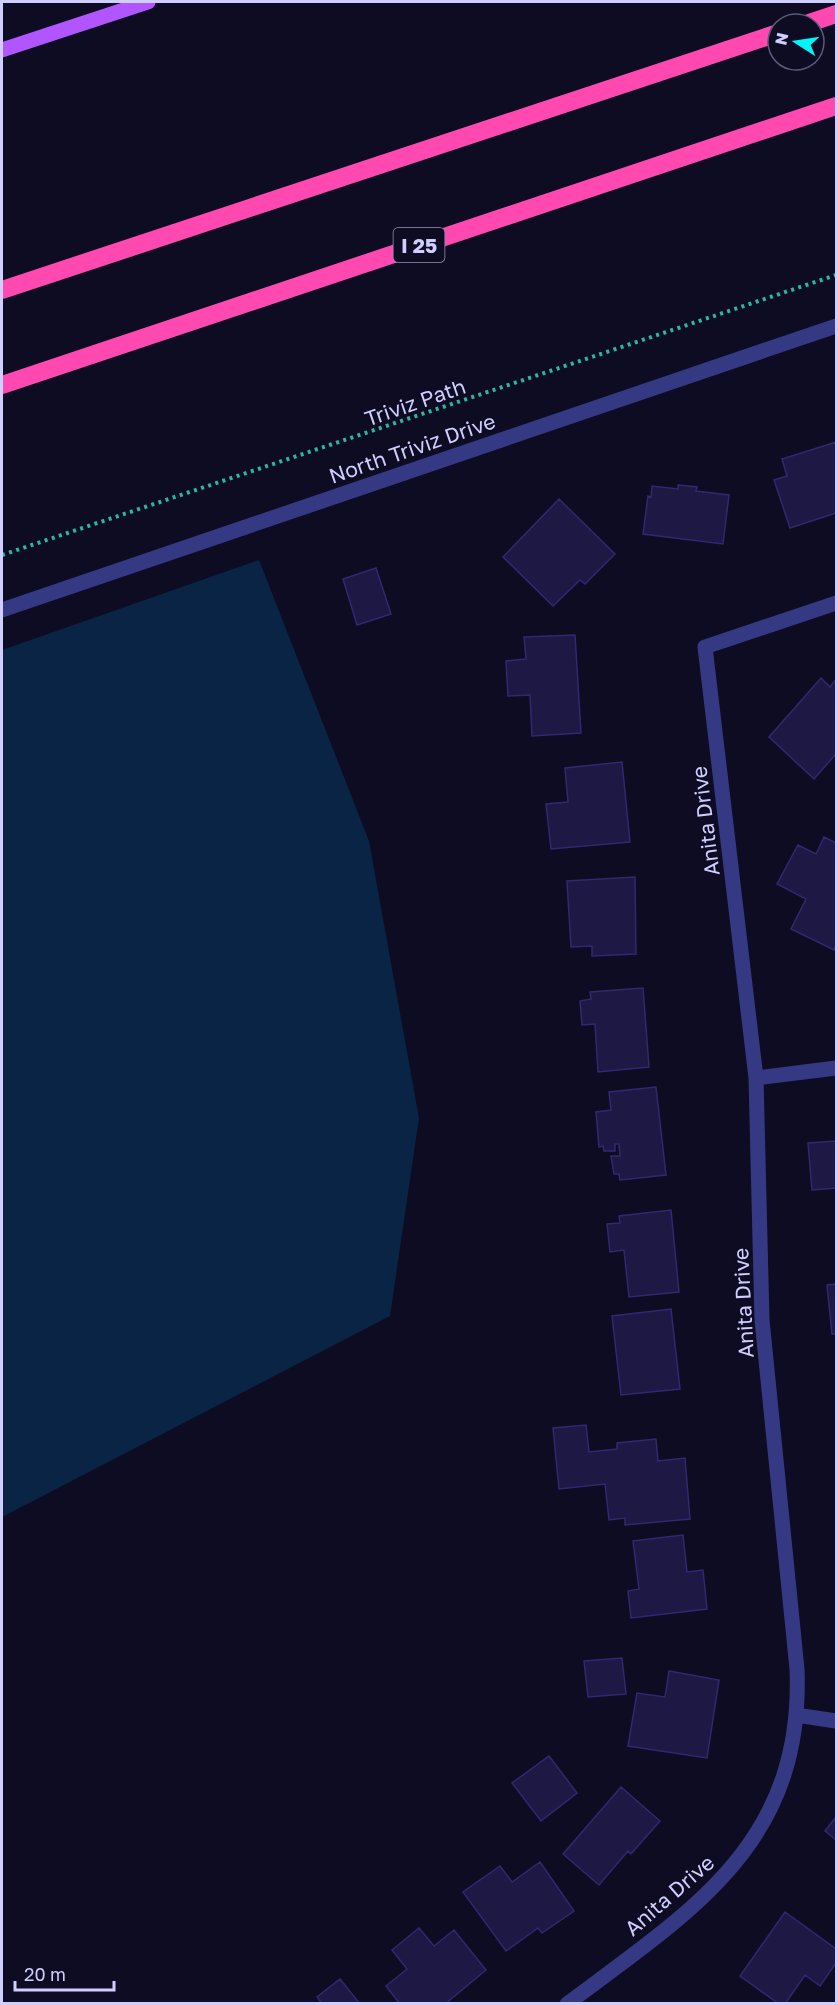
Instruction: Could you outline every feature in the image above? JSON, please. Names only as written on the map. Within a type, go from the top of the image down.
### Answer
[{"type":"highway","points":[[2,290],[766,37]]},
{"type":"highway","name":"I 25","points":[[2,385],[837,106]]},
{"type":"main road","points":[[2,50],[148,2]]},
{"type":"street","name":"North Triviz Drive","points":[[2,610],[837,326]]},
{"type":"street","name":"Anita Drive","points":[[567,2004],[678,1920],[732,1867],[758,1831],[772,1802],[789,1755],[798,1694],[762,1320],[756,1078],[705,647],[837,603]]},
{"type":"street","points":[[756,1078],[837,1068]]},
{"type":"street","points":[[796,1715],[837,1721]]},
{"type":"path","name":"Triviz Path","points":[[2,555],[837,275]]},
{"type":"water","points":[[259,560],[369,841],[419,1118],[390,1316],[2,1517],[2,650]]},
{"type":"building","points":[[836,442],[836,513],[790,528],[774,480],[787,476],[782,459]]},
{"type":"building","points":[[678,485],[697,487],[696,491],[729,495],[723,544],[643,534],[648,496],[651,497],[652,486],[678,489]]},
{"type":"building","points":[[559,499],[615,554],[585,584],[580,580],[553,606],[503,557]]},
{"type":"building","points":[[376,568],[391,614],[357,625],[343,579]]},
{"type":"building","points":[[575,635],[581,733],[532,736],[530,695],[508,696],[506,661],[526,659],[524,637]]},
{"type":"building","points":[[821,678],[830,687],[836,679],[836,756],[814,779],[769,737]]},
{"type":"building","points":[[622,762],[630,842],[551,849],[546,804],[568,802],[565,768]]},
{"type":"building","points":[[824,837],[836,843],[836,945],[834,950],[791,929],[806,899],[777,884],[798,845],[816,854]]},
{"type":"building","points":[[635,877],[636,954],[592,956],[592,946],[571,947],[567,881]]},
{"type":"building","points":[[643,988],[649,1067],[598,1072],[595,1024],[582,1025],[580,1001],[591,999],[590,992]]},
{"type":"building","points":[[656,1087],[666,1175],[620,1180],[619,1174],[614,1174],[611,1156],[620,1156],[619,1144],[615,1144],[615,1151],[604,1151],[603,1146],[599,1147],[596,1112],[611,1110],[609,1092]]},
{"type":"building","points":[[836,1141],[836,1188],[812,1190],[808,1143]]},
{"type":"building","points":[[671,1210],[679,1292],[629,1297],[624,1250],[610,1252],[607,1224],[620,1223],[619,1216]]},
{"type":"building","points":[[836,1284],[836,1334],[832,1334],[827,1285]]},
{"type":"building","points":[[671,1309],[680,1389],[621,1395],[612,1316]]},
{"type":"building","points":[[586,1425],[589,1452],[617,1449],[617,1443],[656,1439],[658,1461],[685,1458],[690,1519],[625,1525],[625,1518],[609,1520],[605,1484],[559,1489],[553,1428]]},
{"type":"building","points":[[683,1535],[687,1572],[703,1570],[707,1609],[631,1618],[628,1591],[639,1589],[633,1541]]},
{"type":"building","points":[[622,1658],[626,1694],[588,1697],[584,1661]]},
{"type":"building","points":[[669,1671],[719,1680],[707,1758],[628,1746],[637,1693],[665,1697]]},
{"type":"building","points":[[549,1756],[577,1793],[541,1821],[512,1783]]},
{"type":"building","points":[[621,1787],[660,1821],[631,1854],[628,1851],[599,1885],[563,1854]]},
{"type":"building","points":[[836,1817],[836,1840],[825,1831]]},
{"type":"building","points":[[540,1862],[574,1911],[542,1933],[538,1928],[506,1951],[463,1892],[500,1866],[512,1882]]},
{"type":"building","points":[[785,1912],[836,1949],[836,1963],[820,1986],[805,1975],[785,2004],[779,2004],[740,1976]]},
{"type":"building","points":[[419,1928],[434,1946],[454,1930],[486,1970],[445,2004],[400,2004],[386,1986],[407,1969],[392,1950]]},
{"type":"building","points":[[340,1979],[360,2004],[322,2004],[317,1997]]}]
